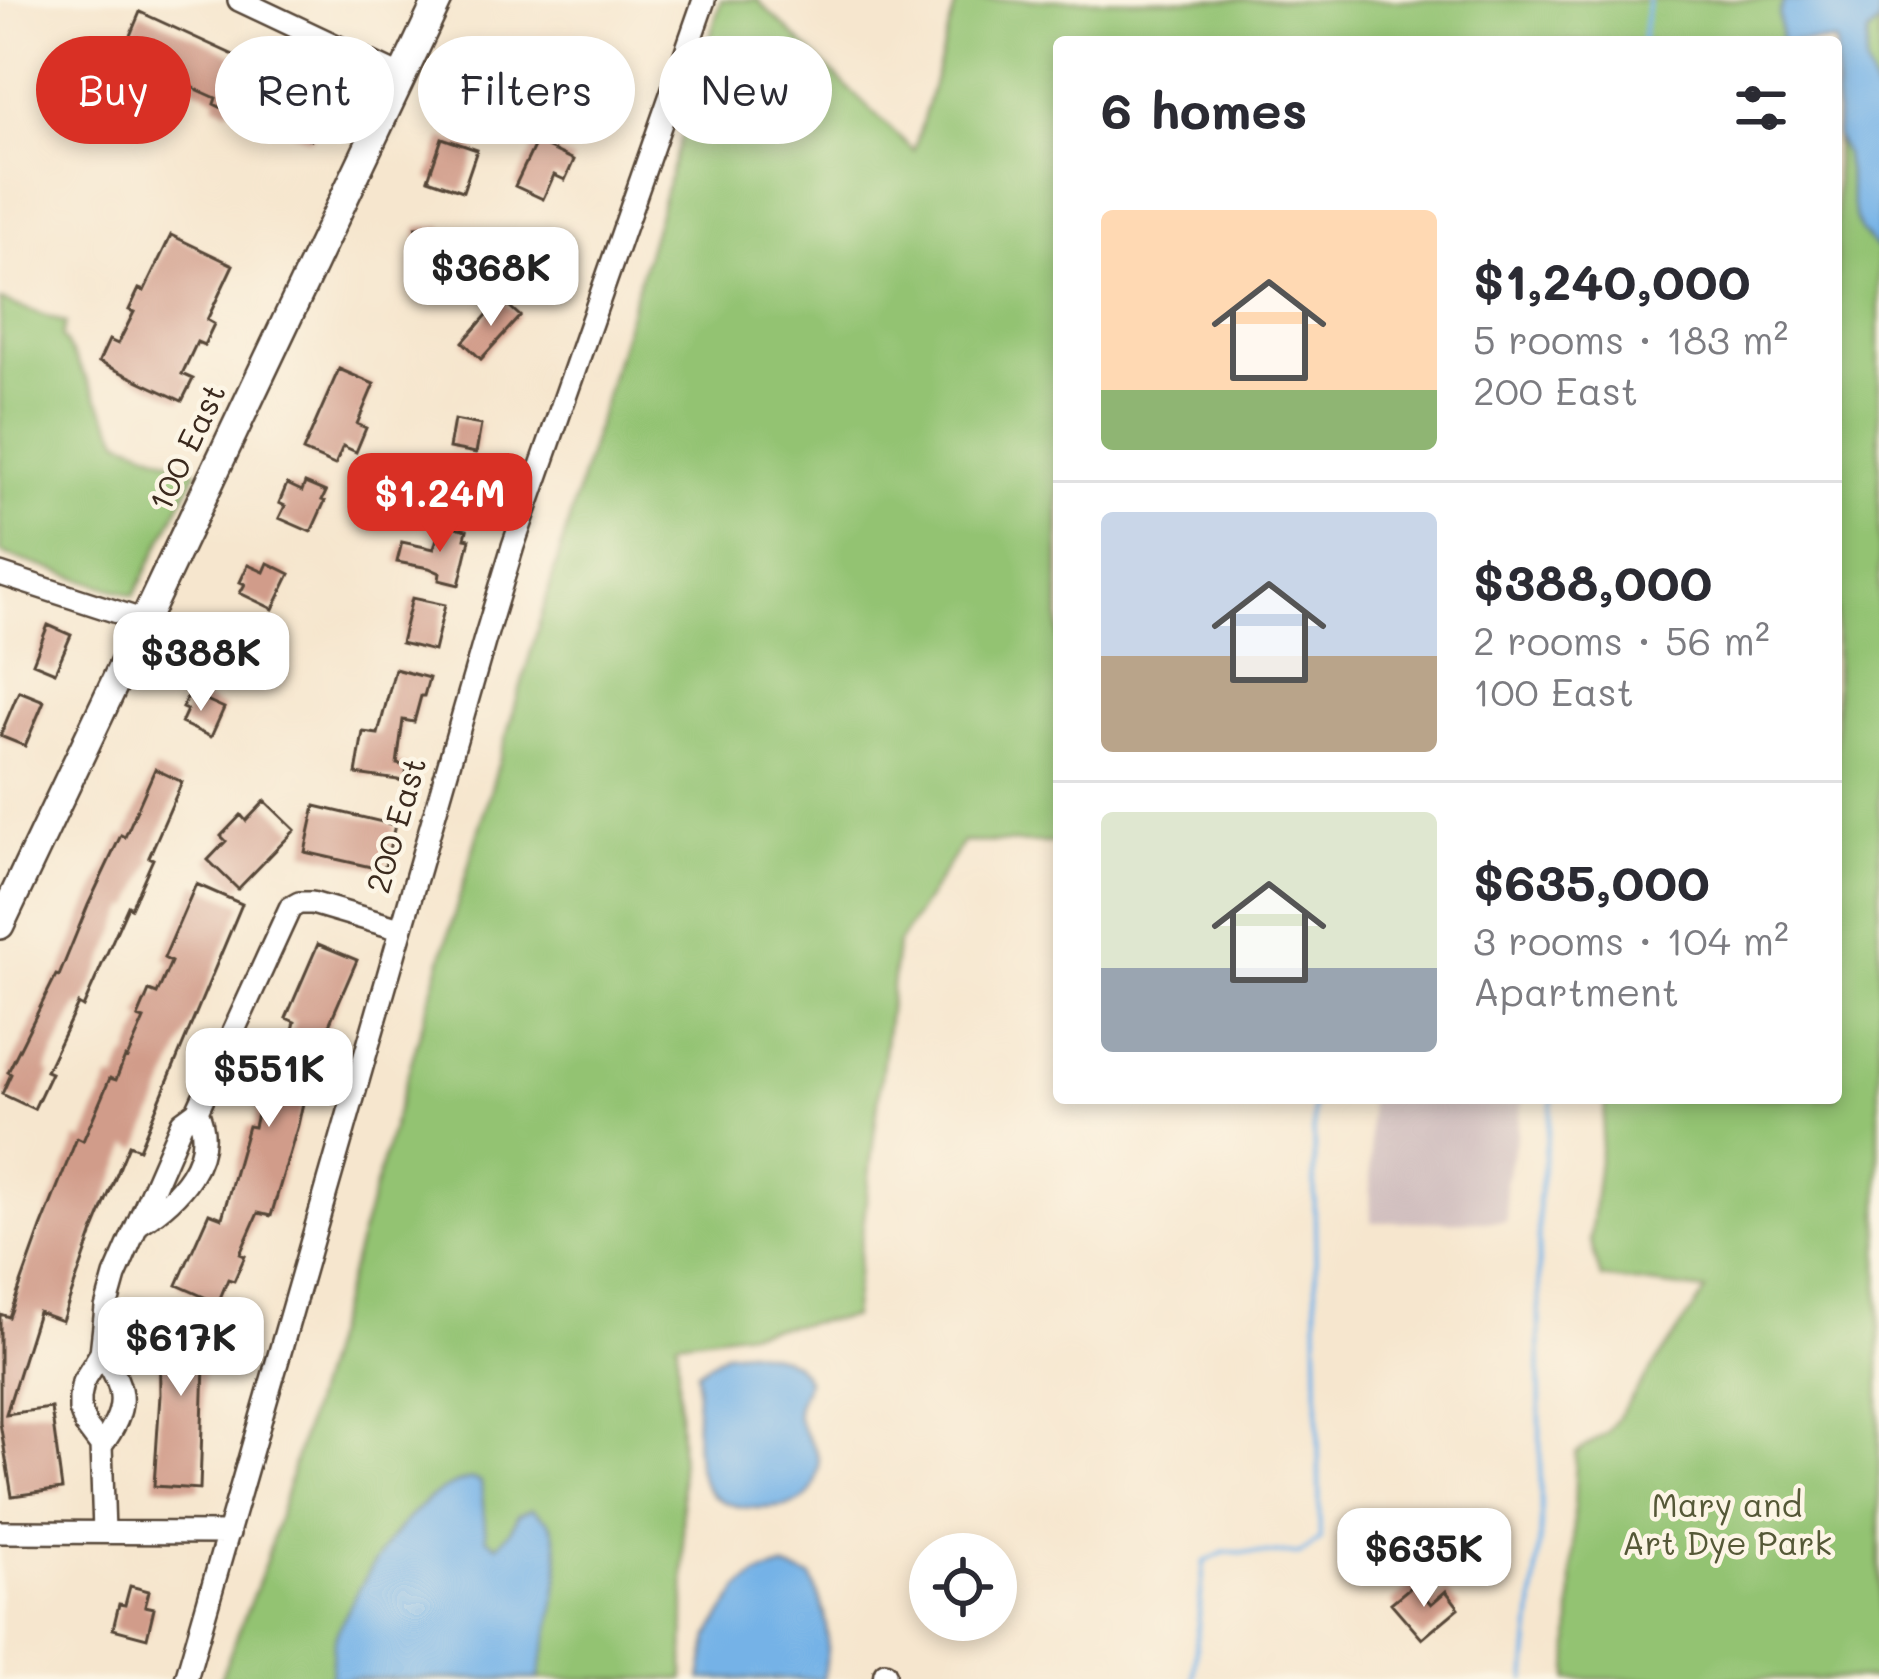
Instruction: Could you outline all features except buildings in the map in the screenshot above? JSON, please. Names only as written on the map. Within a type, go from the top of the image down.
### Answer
[{"type":"main road","name":"100 East","points":[[0,925],[438,0]]},
{"type":"street","points":[[239,0],[402,77]]},
{"type":"street","name":"200 East","points":[[186,1679],[513,547],[704,0]]},
{"type":"street","points":[[0,574],[145,621]]},
{"type":"street","points":[[104,1532],[101,1446],[86,1426],[80,1397],[83,1382],[101,1353],[106,1308],[116,1276],[182,1121],[197,1111],[290,908],[299,902],[327,906],[400,929]]},
{"type":"street","points":[[140,1223],[164,1208],[193,1173],[203,1138],[197,1111]]},
{"type":"street","points":[[101,1353],[119,1381],[123,1398],[115,1428],[101,1446]]},
{"type":"street","points":[[0,1532],[229,1533]]},
{"type":"shaded area","points":[[1369,1104],[1521,1104],[1505,1183],[1507,1221],[1371,1222]]},
{"type":"green space","points":[[721,0],[757,0],[794,36],[711,36]]},
{"type":"green space","name":"Mary and Art Dye Park","points":[[957,0],[1879,0],[1879,1679],[1569,1679],[1576,1453],[1607,1433],[1706,1291],[1601,1278],[1590,1240],[1605,1104],[1842,1104],[1842,36],[1053,36],[1053,843],[963,842],[897,945],[852,1317],[677,1341],[684,1679],[220,1679],[264,1567],[679,144],[832,144],[832,72],[914,151]]},
{"type":"green space","points":[[0,300],[66,323],[62,336],[121,440],[197,471],[134,596],[0,553]]},
{"type":"water","points":[[1784,0],[1879,0],[1879,23],[1868,34],[1866,65],[1879,103],[1879,250],[1855,219],[1842,149],[1842,36],[1781,36],[1779,14]]},
{"type":"water","points":[[748,1350],[790,1361],[807,1380],[797,1415],[817,1453],[818,1472],[811,1491],[795,1504],[744,1507],[721,1500],[707,1488],[699,1470],[697,1371],[726,1352]]},
{"type":"water","points":[[472,1479],[481,1482],[486,1538],[497,1546],[518,1515],[532,1509],[548,1521],[555,1536],[556,1598],[539,1677],[331,1679],[337,1632],[384,1548],[432,1497]]},
{"type":"water","points":[[783,1567],[811,1577],[817,1591],[826,1627],[823,1679],[701,1679],[709,1636],[740,1588],[759,1574]]},
{"type":"waterway","points":[[1643,36],[1649,0]]},
{"type":"waterway","points":[[1193,1679],[1204,1562],[1225,1552],[1299,1554],[1320,1540],[1313,1104]]},
{"type":"waterway","points":[[1526,1679],[1541,1526],[1538,1201],[1552,1104]]}]
